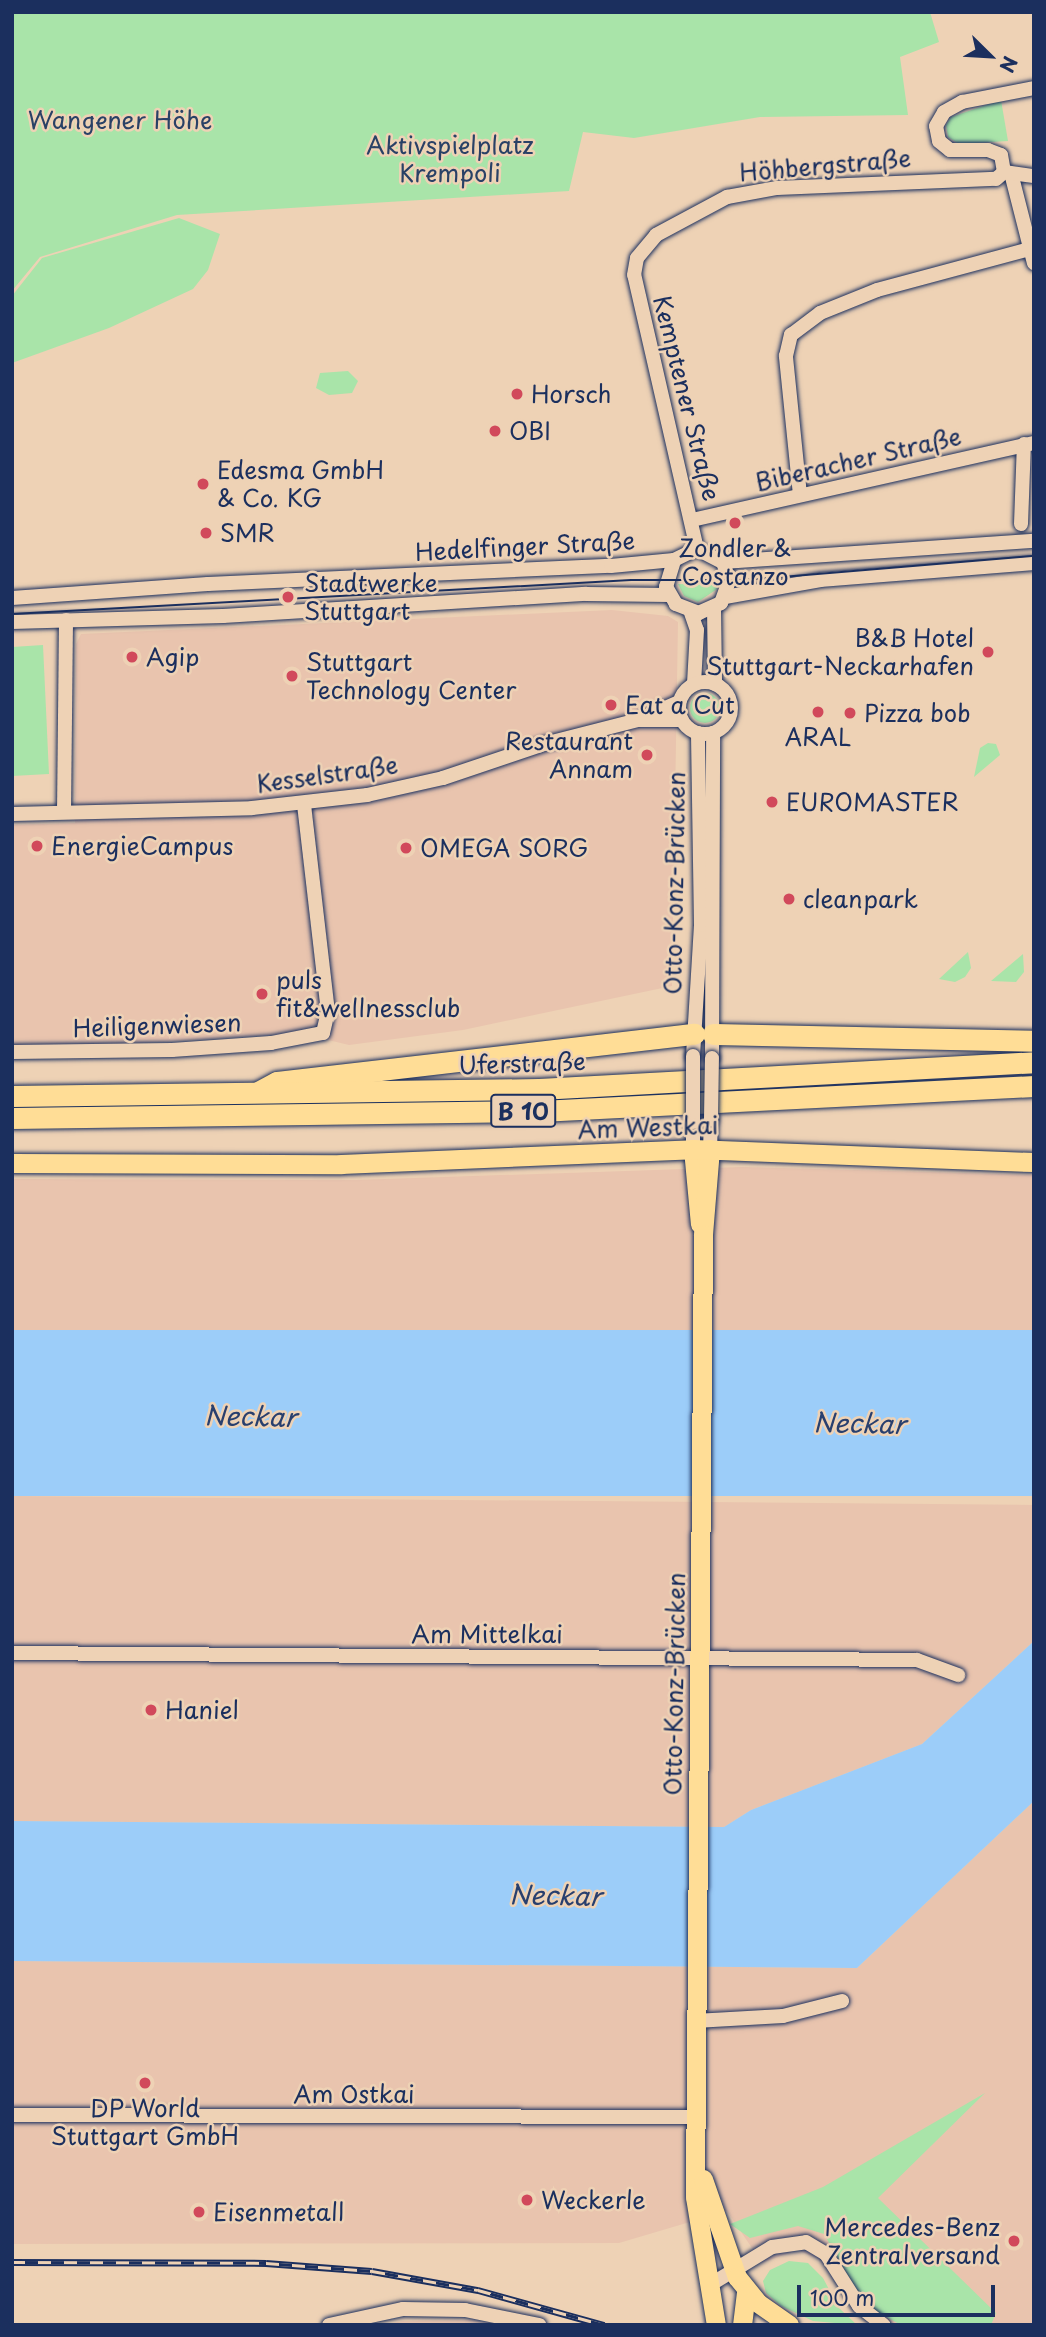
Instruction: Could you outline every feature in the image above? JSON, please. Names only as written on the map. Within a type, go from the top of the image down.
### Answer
[{"type":"highway","name":"B 10","points":[[250,1096],[277,1082],[703,1034],[1034,1041]]},
{"type":"highway","name":"Uferstraße","points":[[12,1096],[250,1096],[539,1089],[1034,1062]]},
{"type":"highway","name":"Uferstraße","points":[[12,1118],[540,1111],[1034,1086]]},
{"type":"main road","name":"Am Westkai","points":[[12,1163],[355,1164],[701,1149],[1034,1162]]},
{"type":"main road","name":"Otto-Konz-Brücken","points":[[701,1149],[703,1235],[695,2125],[708,2286],[716,2325]]},
{"type":"main road","name":"Otto-Konz-Brücken","points":[[702,2207],[733,2270],[746,2290],[789,2325]]},
{"type":"main road","points":[[742,2325],[746,2290]]},
{"type":"street","points":[[800,495],[786,356],[791,335],[820,313],[877,290],[1032,256],[1001,155],[988,150],[950,150],[939,141],[936,126],[944,113],[962,102],[1034,88]]},
{"type":"street","name":"Höhbergstraße","points":[[637,258],[656,235],[727,197],[822,184],[996,178],[1008,174],[1034,176]]},
{"type":"street","name":"Kemptener Straße","points":[[637,258],[634,275],[697,549]]},
{"type":"street","points":[[1021,524],[1029,444]]},
{"type":"street","name":"Biberacher Straße","points":[[692,520],[1029,444]]},
{"type":"street","points":[[697,549],[723,562],[1034,541]]},
{"type":"street","name":"Hedelfinger Straße","points":[[12,598],[674,559],[697,549]]},
{"type":"street","points":[[674,559],[667,574],[669,595],[691,613],[696,630],[694,684],[679,702],[681,720],[698,733],[713,733],[725,724],[731,706],[726,693],[715,684],[694,684]]},
{"type":"street","points":[[691,613],[715,608],[725,597],[729,575],[723,562]]},
{"type":"street","points":[[725,597],[820,580],[1034,563]]},
{"type":"street","name":"Hedelfinger Straße","points":[[12,622],[223,616],[586,594],[669,595]]},
{"type":"street","points":[[715,608],[715,684]]},
{"type":"street","points":[[64,813],[66,620]]},
{"type":"street","name":"Kesselstraße","points":[[12,814],[304,804],[443,778],[544,744],[639,720],[679,702]]},
{"type":"street","name":"Kesselstraße","points":[[639,720],[681,720]]},
{"type":"street","name":"Otto-Konz-Brücken","points":[[698,733],[702,801],[705,984]]},
{"type":"street","name":"Otto-Konz-Brücken","points":[[701,1149],[711,1119],[712,1058],[703,1034],[713,733]]},
{"type":"street","name":"Heiligenwiesen","points":[[12,1052],[172,1049],[271,1042],[323,1033],[328,1012],[304,804]]},
{"type":"street","name":"Otto-Konz-Brücken","points":[[701,1149],[693,1122],[693,1056],[703,1034]]},
{"type":"street","name":"Am Mittelkai","points":[[12,1653],[917,1660],[958,1675]]},
{"type":"street","points":[[695,2021],[783,2016],[842,2001]]},
{"type":"street","name":"Am Ostkai","points":[[12,2115],[695,2125]]},
{"type":"street","points":[[708,2286],[772,2247],[797,2241],[820,2249],[859,2306],[883,2325]]},
{"type":"street","points":[[329,2325],[403,2309],[465,2310],[539,2325]]},
{"type":"shaded area","points":[[612,610],[668,616],[678,622],[672,986],[463,1030],[349,1045],[299,1033],[113,1045],[12,1045],[12,825],[75,823],[76,644],[81,634]]},
{"type":"shaded area","points":[[742,1167],[1034,1175],[1034,1337],[12,1330],[12,1179],[356,1180]]},
{"type":"shaded area","points":[[12,1496],[1034,1505],[1034,1641],[922,1744],[751,1810],[724,1827],[12,1821]]},
{"type":"shaded area","points":[[1034,1801],[1034,2325],[873,2325],[856,2312],[821,2260],[797,2250],[762,2263],[727,2211],[619,2243],[12,2244],[12,1961],[857,1968]]},
{"type":"shaded area","points":[[474,2320],[504,2325],[384,2325],[403,2321]]},
{"type":"green space","name":"Wangener Höhe","points":[[12,12],[930,12],[939,42],[900,57],[908,115],[760,117],[634,138],[583,132],[569,191],[177,215],[40,257],[12,291]]},
{"type":"green space","points":[[1001,100],[1008,141],[959,144],[948,137],[946,125],[951,117]]},
{"type":"green space","points":[[179,218],[220,234],[208,270],[193,289],[109,328],[12,363],[12,296],[42,258]]},
{"type":"green space","points":[[348,371],[358,381],[352,393],[329,395],[316,388],[320,373]]},
{"type":"green space","points":[[678,584],[717,585],[717,589],[698,602],[684,596]]},
{"type":"green space","points":[[43,645],[49,774],[12,776],[12,647]]},
{"type":"green space","points":[[705,693],[711,694],[719,702],[719,714],[711,722],[705,723],[699,722],[691,714],[690,708],[691,702],[699,694]]},
{"type":"green space","points":[[988,743],[996,744],[1000,755],[974,777],[980,748]]},
{"type":"green space","points":[[968,952],[971,968],[965,977],[955,982],[939,979]]},
{"type":"green space","points":[[1023,954],[1024,972],[1016,982],[991,981]]},
{"type":"green space","points":[[985,2093],[878,2198],[996,2313],[991,2325],[899,2324],[865,2305],[824,2234],[798,2226],[750,2238],[730,2224],[823,2187]]},
{"type":"green space","points":[[789,2261],[808,2263],[823,2278],[839,2308],[857,2325],[813,2321],[781,2306],[766,2293],[763,2281],[770,2270]]},
{"type":"water","name":"Neckar","points":[[12,1330],[1034,1330],[1034,1496],[12,1496]]},
{"type":"water","name":"Neckar","points":[[1034,1641],[1034,1801],[857,1968],[12,1961],[12,1821],[724,1827],[751,1810],[922,1744]]},
{"type":"tram line","points":[[12,614],[631,580],[747,580],[1034,556]]},
{"type":"railway","points":[[12,2262],[266,2263],[372,2271],[478,2290],[604,2325]]},
{"type":"place","name":"Horsch","points":[[517,394]]},
{"type":"place","name":"OBI","points":[[495,431]]},
{"type":"place","name":"Edesma GmbH & Co. KG","points":[[203,484]]},
{"type":"place","name":"Zondler & Costanzo","points":[[735,523]]},
{"type":"place","name":"SMR","points":[[206,533]]},
{"type":"place","name":"Stadtwerke Stuttgart","points":[[288,597]]},
{"type":"place","name":"B&B Hotel Stuttgart-Neckarhafen","points":[[988,652]]},
{"type":"place","name":"Agip","points":[[132,657]]},
{"type":"place","name":"Stuttgart Technology Center","points":[[292,676]]},
{"type":"place","name":"Eat a Cut","points":[[611,705]]},
{"type":"place","name":"ARAL","points":[[818,712]]},
{"type":"place","name":"Pizza bob","points":[[850,713]]},
{"type":"place","name":"Restaurant Annam","points":[[647,755]]},
{"type":"place","name":"EUROMASTER","points":[[772,802]]},
{"type":"place","name":"EnergieCampus","points":[[37,846]]},
{"type":"place","name":"OMEGA SORG","points":[[406,848]]},
{"type":"place","name":"cleanpark","points":[[789,899]]},
{"type":"place","name":"puls fit&wellnessclub","points":[[262,994]]},
{"type":"place","name":"Haniel","points":[[151,1710]]},
{"type":"place","name":"DP World Stuttgart GmbH","points":[[145,2083]]},
{"type":"place","name":"Weckerle","points":[[527,2200]]},
{"type":"place","name":"Eisenmetall","points":[[199,2212]]},
{"type":"place","name":"Mercedes-Benz Zentralversand","points":[[1014,2241]]},
{"type":"park label","name":"Aktivspielplatz Krempoli","points":[[450,159]]}]
